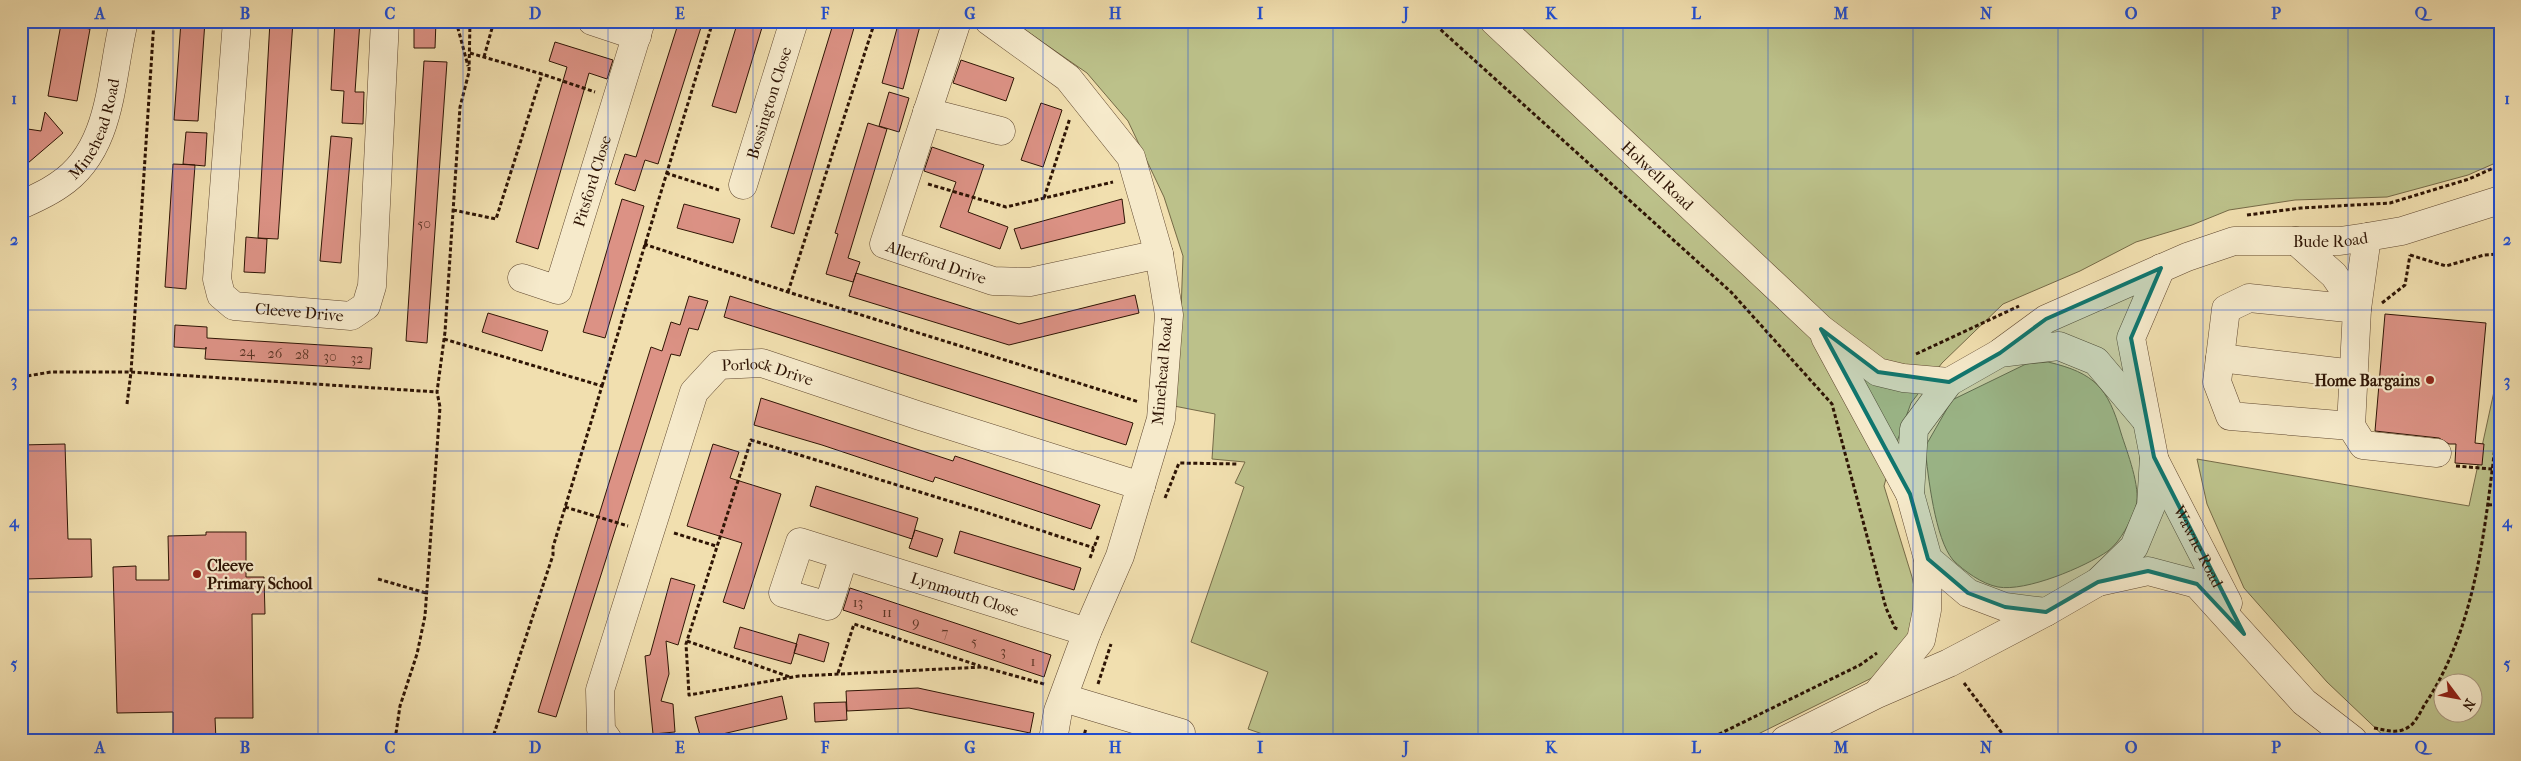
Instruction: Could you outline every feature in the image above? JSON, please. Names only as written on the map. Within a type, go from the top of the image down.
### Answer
[{"type":"street","name":"Minehead Road","points":[[21,205],[60,185],[86,161],[101,132],[124,21]]},
{"type":"street","name":"Cleeve Drive","points":[[237,21],[217,279],[221,296],[234,306],[351,316],[366,306],[372,286],[384,21]]},
{"type":"street","name":"Pitsford Close","points":[[522,278],[558,290],[639,29],[592,21]]},
{"type":"street","name":"Bossington Close","points":[[743,185],[794,21]]},
{"type":"street","name":"Allerford Drive","points":[[957,21],[884,244],[992,281],[1030,282],[1160,254]]},
{"type":"street","name":"Minehead Road","points":[[989,21],[1068,78],[1131,157],[1160,254],[1169,315],[1161,419],[1120,556],[1099,638],[1053,689],[1053,740]]},
{"type":"street","name":"Holwell Road","points":[[1494,21],[1821,329],[1878,372],[1903,378],[1949,382]]},
{"type":"street","points":[[927,112],[1001,131]]},
{"type":"street","name":"Bude Road","points":[[1949,382],[2000,353],[2046,319],[2161,268],[2234,241],[2340,241],[2367,238],[2406,243],[2500,200]]},
{"type":"street","points":[[2367,238],[2369,310],[2354,374],[2351,426],[2363,445],[2445,459]]},
{"type":"street","points":[[2296,241],[2369,310]]},
{"type":"street","points":[[1785,740],[1875,694],[1949,663],[2046,612],[2098,582],[2134,547],[2151,506],[2154,457],[2145,419],[2132,338],[2161,268]]},
{"type":"street","points":[[2351,426],[2230,416],[2217,382],[2226,309],[2249,298],[2369,310]]},
{"type":"street","name":"Holwell Road","points":[[1821,329],[1910,494]]},
{"type":"street","points":[[2000,353],[2059,346],[2096,360],[2145,419]]},
{"type":"street","points":[[2220,358],[2354,374]]},
{"type":"street","name":"Porlock Drive","points":[[608,740],[601,730],[600,690],[694,392],[719,365],[762,363],[920,416],[1141,486]]},
{"type":"street","points":[[1875,694],[1921,640],[1927,610],[1928,559],[1910,494],[1914,429],[1949,382]]},
{"type":"street","name":"Wawne Road","points":[[2154,457],[2244,634]]},
{"type":"street","name":"Lynmouth Close","points":[[844,556],[1099,638]]},
{"type":"street","points":[[1928,559],[1968,593],[2005,607],[2046,612]]},
{"type":"street","name":"Wawne Road","points":[[2098,582],[2148,571],[2197,584],[2304,702],[2362,734]]},
{"type":"street","points":[[1053,689],[1091,707],[1125,729],[1181,733]]},
{"type":"path","points":[[127,404],[131,372],[154,21]]},
{"type":"path","points":[[456,21],[469,72]]},
{"type":"path","points":[[396,738],[400,706],[417,654],[425,616],[440,407],[437,392],[444,339],[460,107],[469,72],[470,21]]},
{"type":"path","points":[[484,57],[494,21]]},
{"type":"path","points":[[492,740],[553,556],[553,546],[713,21]]},
{"type":"path","points":[[788,292],[875,21]]},
{"type":"path","points":[[1431,21],[1651,222],[1731,292],[1832,404],[1884,600],[1895,628],[1892,637]]},
{"type":"path","points":[[470,53],[542,74],[617,100]]},
{"type":"path","points":[[454,210],[496,219],[542,74]]},
{"type":"path","points":[[1044,198],[1072,111]]},
{"type":"path","points":[[666,174],[740,196],[743,185]]},
{"type":"path","points":[[906,177],[1006,207],[1121,180]]},
{"type":"path","points":[[2369,310],[2405,285],[2406,243],[2446,266],[2484,255],[2500,254]]},
{"type":"path","points":[[644,244],[788,292],[1139,402]]},
{"type":"path","points":[[444,339],[602,386]]},
{"type":"path","points":[[21,377],[51,372],[131,372],[437,392]]},
{"type":"path","points":[[1139,406],[1140,396]]},
{"type":"path","points":[[2362,734],[2396,732],[2411,726],[2442,676],[2459,636],[2468,604],[2488,505],[2500,409]]},
{"type":"path","points":[[983,667],[838,673],[790,677],[689,695],[687,641],[751,440],[988,513],[1094,548]]},
{"type":"path","points":[[2445,459],[2492,469]]},
{"type":"path","points":[[1161,507],[1179,462],[1238,464]]},
{"type":"path","points":[[2488,505],[2500,504]]},
{"type":"path","points":[[565,507],[716,546]]},
{"type":"path","points":[[1088,565],[1100,531]]},
{"type":"path","points":[[378,579],[426,593]]},
{"type":"path","points":[[838,673],[854,624],[1053,689]]},
{"type":"path","points":[[1895,628],[1921,640]]},
{"type":"path","points":[[1083,740],[1091,707],[1099,638]]},
{"type":"path","points":[[687,641],[790,677]]},
{"type":"path","points":[[1707,740],[1860,664],[1882,650]]},
{"type":"path","points":[[1949,663],[2007,740]]},
{"type":"path","points":[[376,738],[422,740]]},
{"type":"highlighted area","points":[[2161,268],[2131,338],[2154,457],[2244,634],[2197,584],[2148,571],[2098,582],[2046,612],[2005,607],[1968,593],[1928,559],[1910,494],[1821,329],[1878,372],[1949,382],[2000,353],[2046,319]]},
{"type":"green space","points":[[1012,21],[2500,21],[2500,161],[2468,175],[2387,197],[2295,200],[2229,210],[2192,225],[2136,242],[2080,271],[2003,304],[1942,363],[1911,403],[1894,450],[1884,486],[1912,577],[1919,611],[1916,629],[1890,669],[1746,740],[1280,740],[1248,729],[1268,672],[1191,642],[1244,487],[1235,483],[1245,462],[1212,459],[1215,414],[1174,406],[1180,340],[1183,256],[1164,197],[1128,121],[1087,73]]},
{"type":"green space","points":[[2048,362],[2064,366],[2088,377],[2105,394],[2116,417],[2133,470],[2137,489],[2136,506],[2117,542],[2098,557],[2070,571],[2039,582],[2010,588],[1998,587],[1968,573],[1953,560],[1947,550],[1941,538],[1933,506],[1925,447],[1952,400],[2026,364]]},
{"type":"green space","points":[[2500,364],[2500,740],[2388,740],[2327,682],[2244,588],[2207,504],[2197,459],[2469,506]]},
{"type":"building","points":[[181,21],[205,21],[198,121],[174,120]]},
{"type":"building","points":[[270,21],[293,21],[278,239],[258,238]]},
{"type":"building","points":[[335,21],[360,21],[355,92],[364,92],[363,124],[342,123],[344,91],[331,90]]},
{"type":"building","points":[[414,21],[436,21],[435,48],[414,48]]},
{"type":"building","points":[[679,21],[703,21],[658,164],[645,160],[635,191],[615,184],[625,154],[636,157]]},
{"type":"building","points":[[738,21],[764,21],[736,113],[712,106]]},
{"type":"building","points":[[834,21],[856,21],[794,234],[771,227]]},
{"type":"building","points":[[899,21],[920,26],[903,89],[882,83]]},
{"type":"building","points":[[61,24],[90,29],[77,101],[48,96]]},
{"type":"building","points":[[555,42],[613,60],[607,79],[589,73],[538,249],[516,242],[567,67],[549,61]]},
{"type":"building","points":[[961,60],[1014,78],[1006,101],[953,83]]},
{"type":"building","points":[[424,61],[447,62],[427,343],[406,341]]},
{"type":"building","points":[[889,92],[909,98],[899,132],[879,126]]},
{"type":"building","points":[[1041,103],[1062,110],[1043,167],[1021,160]]},
{"type":"building","points":[[45,112],[63,133],[21,169],[21,128],[41,131]]},
{"type":"building","points":[[868,123],[887,129],[848,258],[860,262],[853,282],[826,274],[838,234],[835,233]]},
{"type":"building","points":[[186,132],[207,133],[205,166],[183,164]]},
{"type":"building","points":[[331,136],[352,138],[341,263],[320,261]]},
{"type":"building","points":[[932,147],[984,165],[968,212],[1008,227],[1000,249],[940,227],[956,182],[924,171]]},
{"type":"building","points":[[173,164],[195,165],[186,289],[165,287]]},
{"type":"building","points":[[622,199],[644,206],[605,338],[583,332]]},
{"type":"building","points":[[1122,199],[1125,223],[1021,249],[1014,229]]},
{"type":"building","points":[[684,204],[740,219],[733,243],[677,228]]},
{"type":"building","points":[[246,237],[267,239],[265,273],[244,272]]},
{"type":"building","points":[[856,273],[1019,324],[1135,295],[1139,313],[1009,345],[849,296]]},
{"type":"building","points":[[689,296],[708,301],[698,330],[689,328],[680,356],[671,354],[556,717],[538,712],[651,347],[662,351],[671,322],[680,325]]},
{"type":"building","points":[[730,296],[1133,423],[1126,445],[724,317]]},
{"type":"building","points":[[488,313],[548,331],[542,351],[482,332]]},
{"type":"building","name":"Home Bargains","points":[[2385,314],[2486,323],[2475,443],[2484,444],[2482,465],[2455,463],[2456,444],[2449,444],[2439,438],[2375,431]]},
{"type":"building","points":[[175,325],[207,327],[207,338],[372,348],[370,369],[205,359],[206,349],[174,347]]},
{"type":"building","points":[[761,398],[953,461],[955,456],[1100,505],[1091,529],[935,477],[933,482],[822,445],[754,425]]},
{"type":"building","points":[[65,444],[68,539],[91,539],[92,577],[25,579],[21,445]]},
{"type":"building","points":[[713,444],[739,452],[730,478],[781,494],[744,609],[723,602],[742,543],[687,526]]},
{"type":"building","points":[[816,486],[918,518],[912,539],[810,506]]},
{"type":"building","points":[[915,530],[943,539],[937,557],[909,548]]},
{"type":"building","points":[[960,531],[1081,568],[1074,590],[954,553]]},
{"type":"building","points":[[206,532],[246,532],[246,577],[264,577],[265,614],[252,614],[253,718],[215,718],[216,740],[173,740],[173,712],[117,713],[113,567],[136,566],[136,580],[169,580],[168,536],[206,535]]},
{"type":"building","points":[[671,578],[695,585],[678,645],[666,641],[669,674],[661,701],[673,704],[675,732],[653,734],[645,656],[650,655]]},
{"type":"building","points":[[850,588],[1051,655],[1044,677],[843,610]]},
{"type":"building","points":[[740,627],[797,644],[791,664],[734,648]]},
{"type":"building","points":[[799,634],[829,643],[824,662],[794,653]]},
{"type":"building","points":[[918,688],[1034,713],[1030,733],[909,708],[847,711],[846,691]]},
{"type":"building","points":[[782,696],[787,719],[701,739],[695,717]]},
{"type":"building","points":[[846,702],[847,720],[815,722],[814,703]]},
{"type":"place","name":"Home Bargains","points":[[2430,380]]},
{"type":"place","name":"Cleeve Primary School","points":[[197,574]]}]
